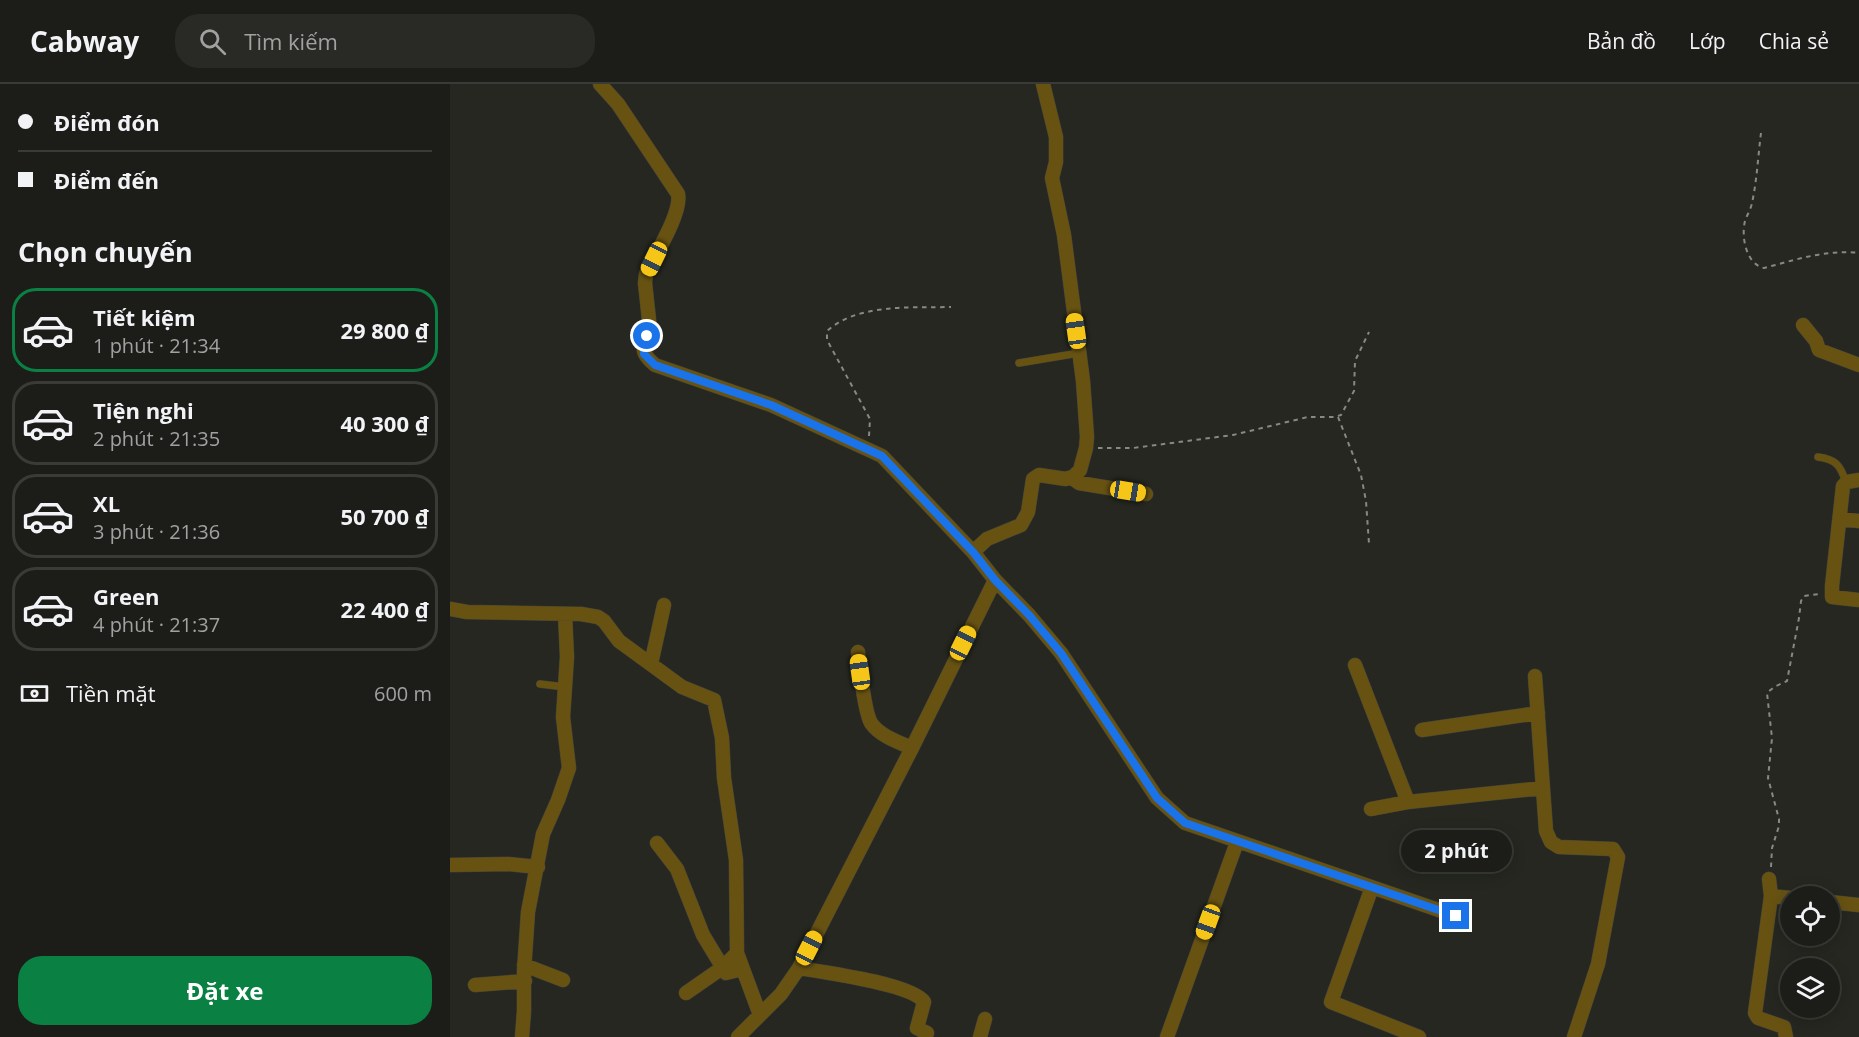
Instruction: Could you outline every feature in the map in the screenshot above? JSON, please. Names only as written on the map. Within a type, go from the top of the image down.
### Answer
[{"type":"street","points":[[600,84],[618,104],[678,194],[680,202],[675,217],[646,274],[650,328],[650,333],[645,339],[644,354],[647,358],[655,365],[771,405],[867,447],[882,456],[973,552],[995,580],[1061,653],[1157,798],[1185,823],[1456,916]]},
{"type":"street","points":[[973,552],[987,539],[1021,525],[1028,512],[1031,483],[1036,476],[1072,478],[1080,470],[1086,448],[1086,408],[1064,235],[1052,178],[1056,162],[1056,137],[1043,84]]},
{"type":"street","points":[[1803,325],[1813,335],[1819,350],[1859,365]]},
{"type":"street","points":[[1072,478],[1079,483],[1146,494]]},
{"type":"street","points":[[1852,482],[1843,486],[1832,597],[1859,600]]},
{"type":"street","points":[[1841,519],[1859,521]]},
{"type":"street","points":[[738,1037],[781,994],[799,968],[995,580]]},
{"type":"street","points":[[651,664],[664,605]]},
{"type":"street","points":[[450,609],[467,612],[598,617],[604,621],[619,641],[682,687],[711,697],[716,704],[722,738],[724,778],[736,860],[737,953],[760,1015]]},
{"type":"street","points":[[522,1037],[528,912],[543,834],[569,768],[563,717],[567,657],[565,614]]},
{"type":"street","points":[[858,652],[863,691],[871,722],[882,733],[912,748]]},
{"type":"street","points":[[1355,665],[1408,802]]},
{"type":"street","points":[[1535,676],[1546,831],[1551,842],[1559,848],[1613,849],[1618,857],[1599,964],[1574,1037]]},
{"type":"street","points":[[1422,730],[1538,713]]},
{"type":"street","points":[[1371,809],[1408,802],[1543,788]]},
{"type":"street","points":[[1167,1037],[1237,842]]},
{"type":"street","points":[[657,843],[677,869],[703,935],[722,968],[726,973],[742,969]]},
{"type":"street","points":[[450,865],[508,864],[538,867]]},
{"type":"street","points":[[1769,879],[1771,896],[1755,1013],[1758,1018],[1784,1027],[1786,1037]]},
{"type":"street","points":[[1372,887],[1331,1002],[1419,1037]]},
{"type":"street","points":[[1771,896],[1780,897]]},
{"type":"street","points":[[1840,903],[1859,905]]},
{"type":"street","points":[[686,993],[722,968],[737,953]]},
{"type":"street","points":[[524,965],[563,980]]},
{"type":"street","points":[[799,968],[880,983],[919,996],[924,1002],[917,1028],[927,1033]]},
{"type":"street","points":[[475,985],[525,981]]},
{"type":"street","points":[[980,1037],[985,1019]]},
{"type":"lane","points":[[1018,363],[1079,353]]},
{"type":"lane","points":[[1818,457],[1838,464],[1852,482]]},
{"type":"lane","points":[[540,684],[565,687]]},
{"type":"path","points":[[1761,133],[1752,205],[1745,220],[1744,230],[1745,246],[1752,261],[1757,267],[1764,268],[1824,254],[1859,253]]},
{"type":"path","points":[[867,447],[870,418],[827,340],[827,331],[847,318],[878,310],[951,307]]},
{"type":"path","points":[[1086,448],[1133,448],[1172,444],[1233,435],[1308,417],[1341,415],[1354,391],[1354,361],[1370,332]]},
{"type":"path","points":[[1338,416],[1361,475],[1366,501],[1369,544]]},
{"type":"path","points":[[1769,879],[1772,848],[1779,819],[1768,778],[1772,738],[1767,693],[1787,681],[1801,601],[1804,596],[1813,594],[1832,597]]},
{"type":"route","points":[[647,336],[644,354],[655,365],[771,405],[867,447],[882,456],[973,552],[995,580],[1061,653],[1157,798],[1185,823],[1456,916]]}]
